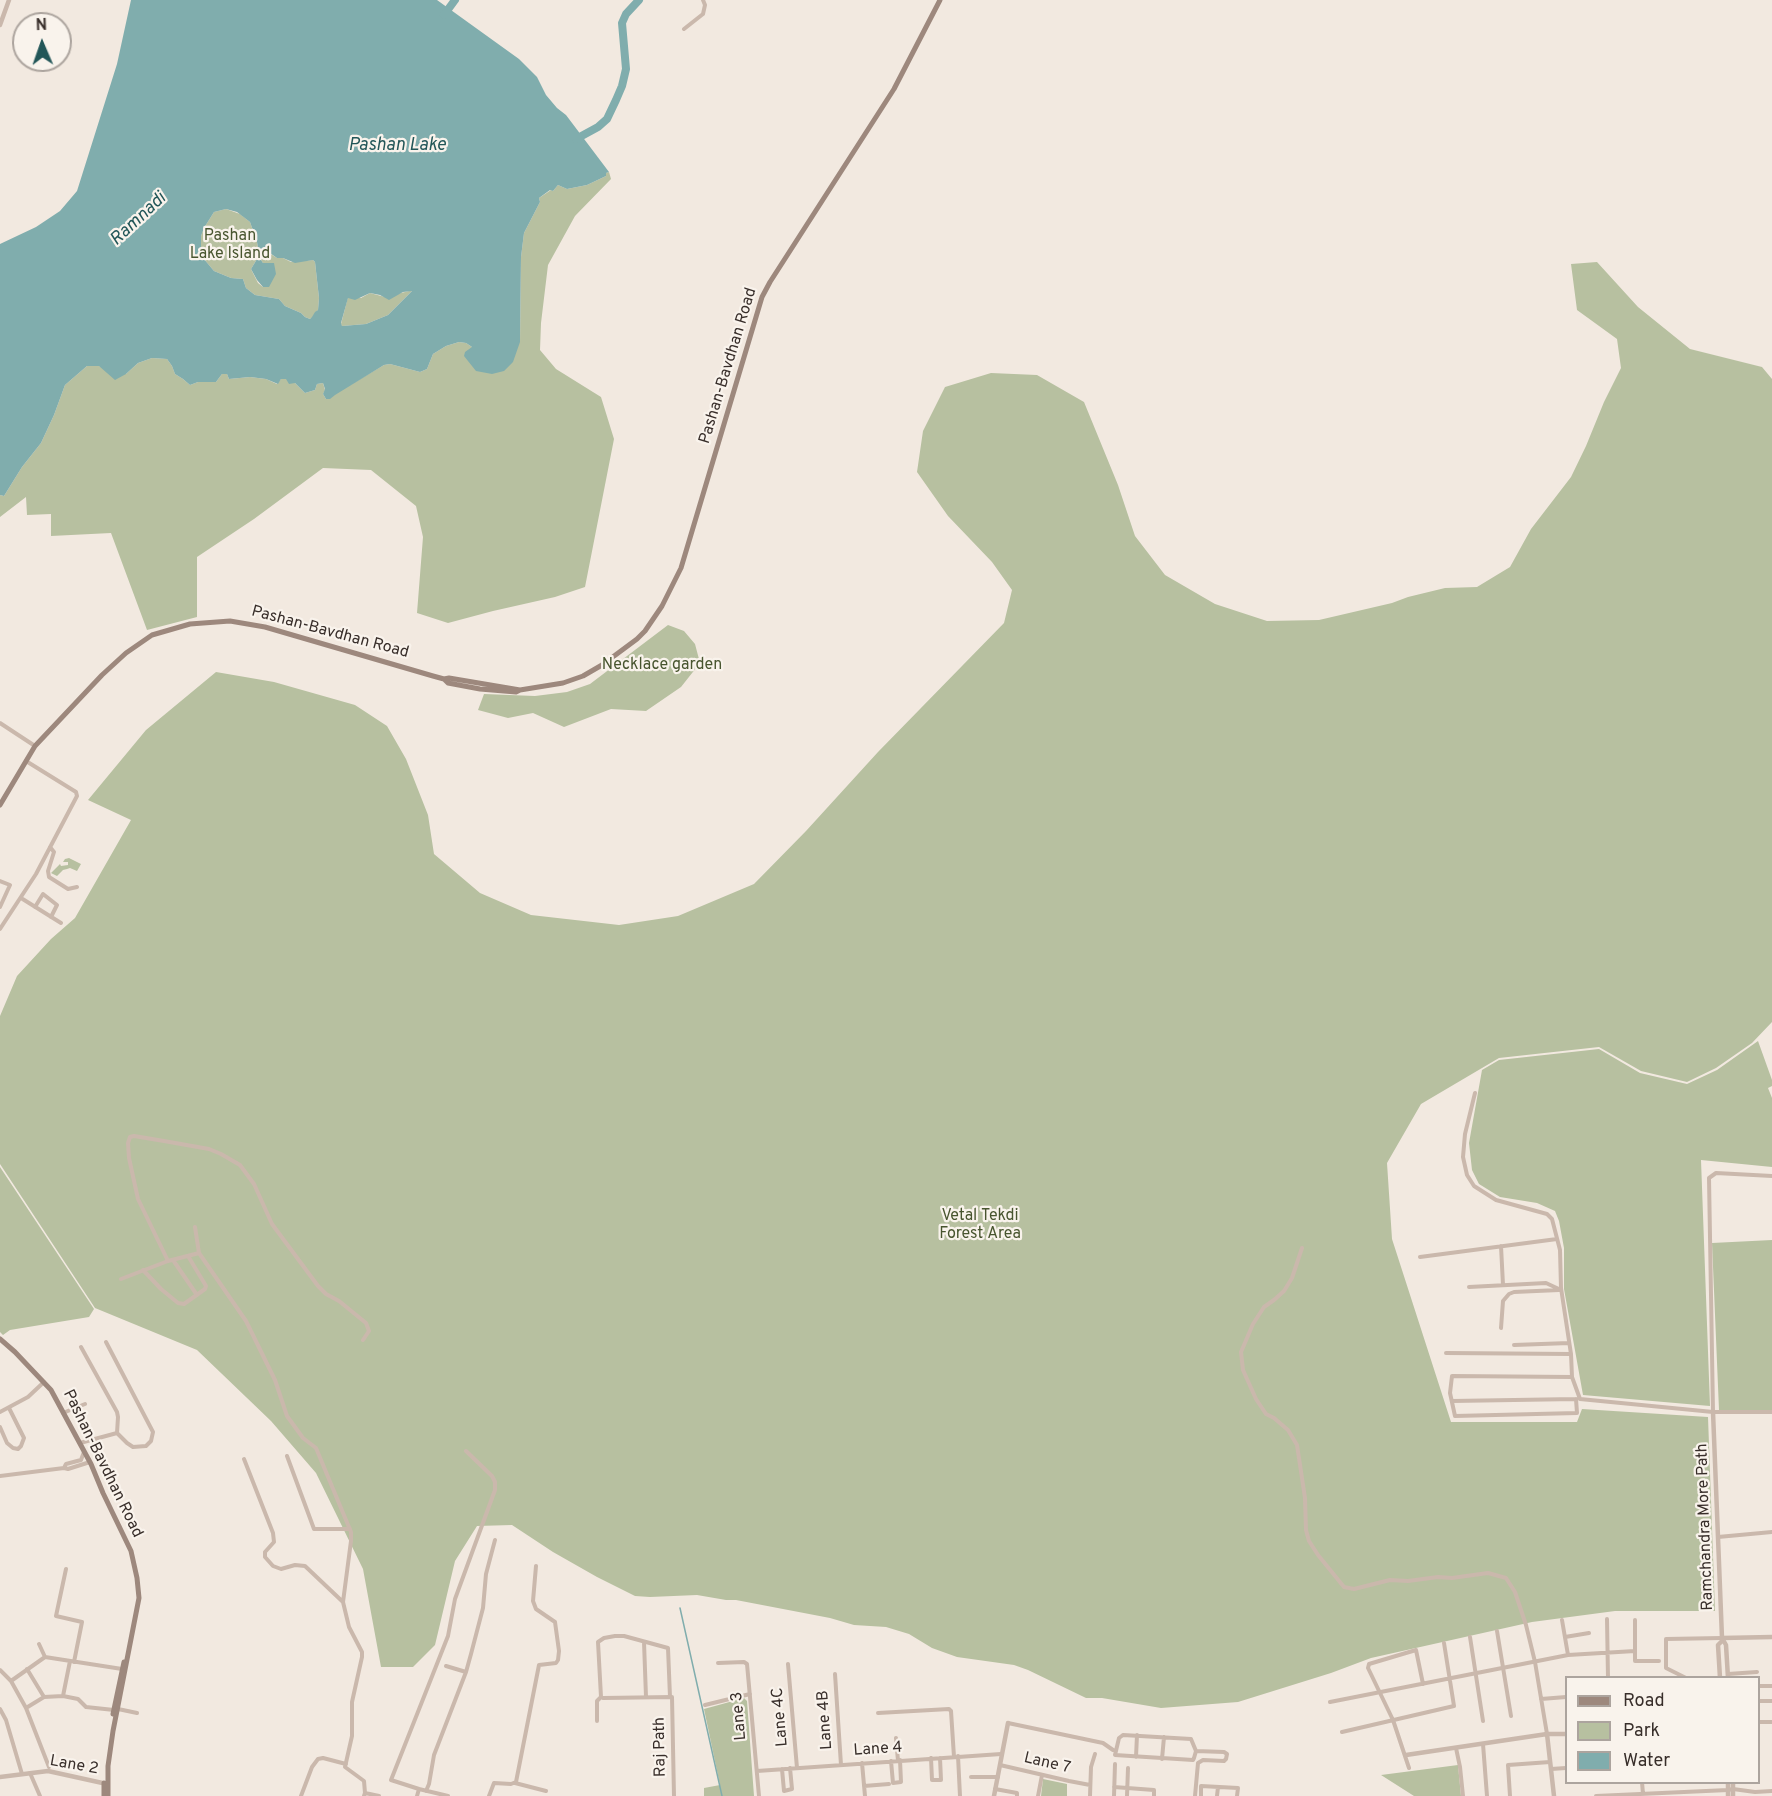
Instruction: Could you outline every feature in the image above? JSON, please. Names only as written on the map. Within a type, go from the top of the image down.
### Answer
[{"type":"main road","name":"Pashan-Bavdhan Road","points":[[0,805],[35,746],[100,676],[126,653],[152,635],[190,624],[230,621],[265,627],[444,679],[520,690],[563,683],[583,676],[602,665],[645,631],[662,606],[681,568],[762,297],[894,89],[940,0]]},
{"type":"main road","name":"Pashan-Bavdhan Road","points":[[0,1340],[15,1352],[51,1390],[90,1462],[131,1551],[139,1598],[107,1747],[106,1796]]},
{"type":"main road","name":"Pashan-Bavdhan Road","points":[[116,1710],[122,1669],[128,1655]]},
{"type":"street","points":[[0,26],[9,0]]},
{"type":"street","points":[[684,29],[704,14],[703,0]]},
{"type":"street","points":[[0,723],[35,746]]},
{"type":"street","points":[[0,929],[50,848],[77,795],[26,761]]},
{"type":"street","points":[[50,848],[54,852],[48,875],[71,890],[76,887]]},
{"type":"street","points":[[0,881],[10,885],[0,907]]},
{"type":"street","points":[[35,907],[43,894],[57,905],[51,916]]},
{"type":"street","points":[[21,898],[61,923]]},
{"type":"street","points":[[1474,1093],[1464,1146],[1464,1163],[1470,1180],[1481,1191],[1496,1200],[1550,1215],[1552,1219],[1560,1250],[1561,1290],[1571,1354],[1572,1377],[1578,1399],[1577,1413],[1455,1416],[1450,1393],[1452,1377],[1572,1377]]},
{"type":"street","points":[[197,1295],[170,1261],[138,1199],[129,1158],[130,1137],[209,1149],[240,1165],[254,1184],[272,1224],[312,1278],[326,1294],[339,1301],[366,1323],[369,1331],[363,1340]]},
{"type":"street","points":[[1713,1412],[1709,1178],[1716,1173],[1772,1176]]},
{"type":"street","points":[[195,1227],[199,1253],[246,1321],[275,1380],[287,1416],[303,1438],[316,1448],[350,1529],[351,1541],[343,1602],[349,1627],[362,1652],[362,1657],[352,1702],[352,1736],[346,1770],[363,1781],[364,1794],[379,1796]]},
{"type":"street","points":[[1420,1257],[1557,1239]]},
{"type":"street","points":[[1501,1246],[1503,1285]]},
{"type":"street","points":[[1302,1248],[1292,1278],[1284,1291],[1264,1307],[1240,1352],[1242,1370],[1256,1399],[1266,1414],[1288,1430],[1297,1445],[1305,1498],[1306,1530],[1310,1542],[1344,1587],[1354,1589],[1390,1580],[1452,1578],[1488,1573],[1506,1578],[1515,1592],[1535,1662],[1554,1796]]},
{"type":"street","points":[[121,1279],[199,1253]]},
{"type":"street","points":[[143,1270],[161,1289],[180,1304],[184,1304],[205,1288],[206,1283],[188,1256]]},
{"type":"street","points":[[1469,1287],[1546,1283],[1561,1290]]},
{"type":"street","points":[[1501,1328],[1503,1301],[1509,1294],[1561,1290]]},
{"type":"street","points":[[81,1347],[117,1412],[117,1433],[133,1447],[141,1448],[151,1441],[153,1432],[106,1341]]},
{"type":"street","points":[[1515,1345],[1569,1343]]},
{"type":"street","points":[[1446,1353],[1571,1354]]},
{"type":"street","points":[[0,1412],[27,1397],[44,1382]]},
{"type":"street","points":[[1452,1401],[1578,1399],[1713,1412],[1772,1412]]},
{"type":"street","points":[[63,1414],[86,1404]]},
{"type":"street","points":[[0,1427],[7,1443],[18,1449],[24,1438],[9,1408]]},
{"type":"street","name":"Ramchandra More Path","points":[[1713,1412],[1722,1640],[1726,1645],[1728,1676]]},
{"type":"street","points":[[79,1443],[117,1433]]},
{"type":"street","points":[[448,1796],[391,1780],[448,1635],[455,1599],[495,1490],[492,1476],[466,1451]]},
{"type":"street","points":[[64,1468],[66,1464],[81,1460],[84,1452]]},
{"type":"street","points":[[287,1456],[314,1529],[350,1529]]},
{"type":"street","points":[[244,1459],[273,1533],[274,1542],[265,1552],[265,1557],[273,1566],[281,1569],[295,1565],[305,1566],[343,1602]]},
{"type":"street","points":[[0,1476],[68,1469],[90,1462]]},
{"type":"street","points":[[1718,1537],[1772,1532]]},
{"type":"street","points":[[426,1791],[434,1755],[466,1672],[483,1608],[486,1574],[495,1540]]},
{"type":"street","points":[[515,1783],[539,1665],[556,1663],[559,1651],[555,1622],[536,1609],[533,1601],[536,1566]]},
{"type":"street","points":[[63,1696],[82,1625],[82,1622],[56,1616],[66,1569]]},
{"type":"street","points":[[1607,1619],[1608,1676]]},
{"type":"street","points":[[1562,1620],[1568,1655]]},
{"type":"street","points":[[1635,1620],[1635,1661],[1659,1660]]},
{"type":"street","points":[[1497,1631],[1511,1716]]},
{"type":"street","points":[[1565,1637],[1589,1633]]},
{"type":"street","points":[[597,1721],[597,1701],[601,1697],[598,1642],[604,1638],[615,1636],[644,1642],[646,1697]]},
{"type":"street","points":[[1470,1637],[1483,1721]]},
{"type":"street","points":[[1684,1676],[1666,1668],[1666,1639],[1722,1640],[1772,1637]]},
{"type":"street","name":"Ramchandra More Path","points":[[1720,1676],[1718,1645],[1722,1640]]},
{"type":"street","name":"Raj Path","points":[[644,1642],[668,1648],[674,1796]]},
{"type":"street","points":[[1342,1732],[1454,1706],[1444,1643]]},
{"type":"street","points":[[39,1644],[45,1657]]},
{"type":"street","points":[[1409,1768],[1393,1720],[1368,1668],[1369,1664],[1416,1650],[1423,1683]]},
{"type":"street","points":[[1329,1702],[1568,1655],[1635,1651]]},
{"type":"street","points":[[11,1681],[45,1657],[122,1669]]},
{"type":"street","name":"Lane 3","points":[[718,1663],[746,1663],[759,1796]]},
{"type":"street","name":"Lane 4C","points":[[788,1664],[797,1768]]},
{"type":"street","points":[[446,1665],[466,1672]]},
{"type":"street","points":[[27,1669],[44,1697]]},
{"type":"street","points":[[0,1670],[11,1681],[26,1708],[49,1767]]},
{"type":"street","points":[[1728,1676],[1758,1672]]},
{"type":"street","name":"Lane 4B","points":[[835,1674],[841,1765]]},
{"type":"street","points":[[705,1706],[750,1694]]},
{"type":"street","points":[[26,1708],[44,1697],[63,1696],[78,1699],[86,1707],[137,1713]]},
{"type":"street","points":[[1541,1698],[1565,1696]]},
{"type":"street","points":[[601,1697],[671,1697]]},
{"type":"street","points":[[0,1709],[6,1720],[22,1774]]},
{"type":"street","points":[[878,1713],[949,1709],[951,1711],[960,1796]]},
{"type":"street","points":[[994,1796],[1008,1723],[1103,1743],[1113,1750]]},
{"type":"street","points":[[1406,1755],[1546,1734],[1565,1734]]},
{"type":"street","points":[[1120,1736],[1137,1736],[1191,1739],[1196,1751],[1193,1760],[1115,1755],[1120,1736]]},
{"type":"street","points":[[1136,1757],[1137,1736]]},
{"type":"street","points":[[1162,1759],[1164,1737]]},
{"type":"street","points":[[891,1761],[893,1783],[901,1782],[896,1738]]},
{"type":"street","points":[[1483,1744],[1487,1796]]},
{"type":"street","points":[[1456,1748],[1463,1796]]},
{"type":"street","points":[[1195,1796],[1198,1763],[1203,1760],[1224,1761],[1227,1759],[1227,1754],[1224,1752],[1196,1751]]},
{"type":"street","name":"Lane 4","points":[[757,1771],[790,1771],[797,1768],[1001,1754]]},
{"type":"street","points":[[1090,1796],[1091,1767],[1095,1754]]},
{"type":"street","points":[[301,1796],[312,1767],[318,1759],[323,1758],[346,1764]]},
{"type":"street","points":[[931,1758],[932,1780],[941,1780],[940,1758]]},
{"type":"street","points":[[1510,1796],[1508,1765],[1550,1762]]},
{"type":"street","points":[[862,1763],[865,1796]]},
{"type":"street","points":[[1114,1796],[1115,1764]]},
{"type":"street","name":"Lane 7","points":[[1000,1765],[1090,1785]]},
{"type":"street","points":[[1127,1796],[1128,1768]]},
{"type":"street","points":[[1551,1770],[1565,1768]]},
{"type":"street","points":[[782,1771],[784,1791],[792,1789],[790,1771]]},
{"type":"street","name":"Lane 2","points":[[0,1777],[48,1772],[105,1784]]},
{"type":"street","points":[[30,1773],[40,1796]]},
{"type":"street","points":[[1038,1796],[1042,1775]]},
{"type":"street","points":[[971,1777],[998,1777]]},
{"type":"street","points":[[489,1796],[494,1783],[515,1783],[546,1791]]},
{"type":"street","points":[[864,1786],[889,1784]]},
{"type":"street","points":[[1114,1786],[1154,1790],[1154,1796]]},
{"type":"street","points":[[1200,1796],[1201,1786],[1238,1788],[1238,1796]]},
{"type":"street","points":[[1217,1796],[1218,1787]]},
{"type":"street","points":[[417,1796],[419,1789]]},
{"type":"street","points":[[995,1789],[1017,1793],[1017,1796]]},
{"type":"street","points":[[1596,1796],[1772,1791]]},
{"type":"street","points":[[1730,1792],[1733,1796]]},
{"type":"green space","points":[[609,172],[611,179],[575,216],[548,265],[541,323],[540,350],[556,369],[601,397],[614,439],[585,587],[555,597],[448,623],[417,613],[423,537],[416,506],[371,470],[323,468],[254,519],[197,557],[197,617],[147,630],[111,533],[51,536],[51,514],[27,515],[26,497],[0,517],[0,495],[4,496],[22,467],[41,443],[65,385],[87,366],[99,366],[126,374],[138,363],[152,358],[167,359],[175,374],[190,385],[198,382],[216,382],[222,374],[227,374],[229,379],[250,377],[266,379],[277,384],[281,379],[287,379],[305,393],[315,390],[317,384],[323,383],[325,390],[323,394],[326,399],[384,365],[390,364],[420,372],[427,369],[433,354],[446,346],[459,342],[472,347],[520,342],[521,257],[524,233],[540,202],[539,198],[553,191],[558,185],[567,189],[587,185],[606,176]]},
{"type":"green space","name":"Pashan Lake Island","points":[[226,209],[240,214],[250,222],[259,253],[251,269],[258,283],[263,287],[269,287],[268,264],[261,260],[263,252],[266,251],[277,258],[291,262],[313,260],[315,262],[319,298],[318,310],[313,317],[310,319],[305,317],[285,306],[279,299],[255,295],[246,288],[243,279],[231,278],[214,271],[204,259],[201,236],[204,228],[214,212]]},
{"type":"green space","name":"Vetal Tekdi Forest Area","points":[[1597,262],[1638,307],[1690,349],[1762,367],[1772,379],[1772,1022],[1752,1043],[1716,1068],[1687,1082],[1641,1071],[1599,1047],[1499,1058],[1421,1104],[1387,1163],[1392,1239],[1451,1422],[1577,1422],[1582,1409],[1708,1417],[1715,1611],[1615,1611],[1532,1622],[1371,1658],[1238,1702],[1161,1708],[1102,1698],[1086,1698],[1014,1665],[957,1657],[932,1648],[909,1634],[886,1627],[854,1625],[830,1618],[736,1600],[697,1595],[635,1596],[553,1552],[512,1525],[477,1526],[455,1561],[435,1645],[413,1667],[381,1667],[363,1569],[316,1473],[271,1421],[197,1350],[95,1308],[0,1164],[0,1016],[17,976],[51,939],[75,918],[131,820],[88,800],[146,730],[216,672],[274,682],[355,705],[387,726],[406,759],[428,815],[434,854],[480,893],[531,915],[619,925],[678,916],[754,884],[1004,623],[1012,590],[992,562],[948,516],[917,472],[923,431],[945,387],[991,373],[1037,375],[1084,402],[1118,485],[1135,536],[1165,575],[1215,604],[1267,621],[1319,620],[1445,588],[1477,587],[1510,567],[1531,529],[1571,477],[1621,368],[1617,339],[1577,310],[1571,264]]},
{"type":"green space","points":[[413,290],[388,315],[366,324],[342,326],[341,324],[348,297],[361,298],[370,293],[385,297]]},
{"type":"green space","name":"Necklace garden","points":[[668,625],[684,631],[695,644],[700,663],[681,687],[646,711],[611,709],[564,727],[533,713],[508,718],[478,710],[484,694],[535,696],[567,692],[590,684]]},
{"type":"green space","points":[[69,858],[81,864],[77,871],[70,868],[63,870],[57,876],[51,873],[60,864],[61,866],[68,865],[68,862],[63,862]]},
{"type":"green space","points":[[1758,1041],[1772,1080],[1772,1086],[1768,1088],[1772,1098],[1772,1167],[1701,1160],[1710,1406],[1583,1395],[1564,1289],[1564,1248],[1555,1211],[1537,1203],[1500,1197],[1479,1184],[1472,1170],[1469,1143],[1482,1070],[1499,1060],[1599,1049],[1640,1073],[1687,1084],[1717,1070]]},
{"type":"green space","points":[[0,1167],[94,1309],[89,1317],[10,1330],[3,1335],[0,1332]]},
{"type":"green space","points":[[1772,1240],[1772,1411],[1719,1410],[1712,1243]]},
{"type":"green space","points":[[744,1698],[747,1701],[754,1796],[704,1796],[704,1788],[720,1785],[704,1709]]},
{"type":"green space","points":[[1458,1765],[1461,1796],[1414,1796],[1381,1775]]},
{"type":"green space","points":[[1043,1779],[1067,1784],[1067,1796],[1041,1796]]},
{"type":"water","name":"Pashan Lake","points":[[131,0],[437,0],[519,59],[537,77],[546,95],[566,115],[609,172],[606,176],[587,185],[567,189],[558,185],[553,191],[550,190],[539,198],[540,202],[524,233],[521,257],[520,342],[513,362],[504,371],[492,374],[476,371],[464,356],[465,352],[472,347],[459,342],[446,346],[433,354],[427,369],[420,372],[390,364],[384,365],[330,399],[326,399],[323,394],[325,389],[323,383],[317,384],[315,390],[305,393],[295,383],[289,384],[286,379],[281,379],[278,384],[266,379],[250,377],[229,379],[227,374],[222,374],[216,382],[198,382],[190,385],[175,374],[167,359],[152,358],[138,363],[115,380],[99,366],[87,366],[65,385],[41,443],[22,467],[4,496],[0,495],[0,244],[36,227],[60,211],[77,191],[117,64]],"holes":[[[226,209],[237,212],[250,222],[259,253],[251,269],[263,287],[269,287],[276,274],[274,263],[263,263],[261,260],[264,252],[267,251],[277,258],[295,263],[313,260],[315,262],[318,310],[310,319],[285,306],[279,299],[255,295],[246,288],[243,279],[231,278],[214,271],[204,259],[201,248],[204,228],[214,212]],[[412,291],[388,315],[366,324],[342,326],[348,298],[355,300],[370,293],[389,300],[403,292]]]},
{"type":"waterway","name":"Ramnadi","points":[[444,15],[455,0]]},
{"type":"waterway","name":"Ramnadi","points":[[576,139],[598,127],[607,119],[616,100],[626,69],[622,23],[626,14],[639,0]]},
{"type":"waterway","points":[[680,1608],[722,1796]]}]
